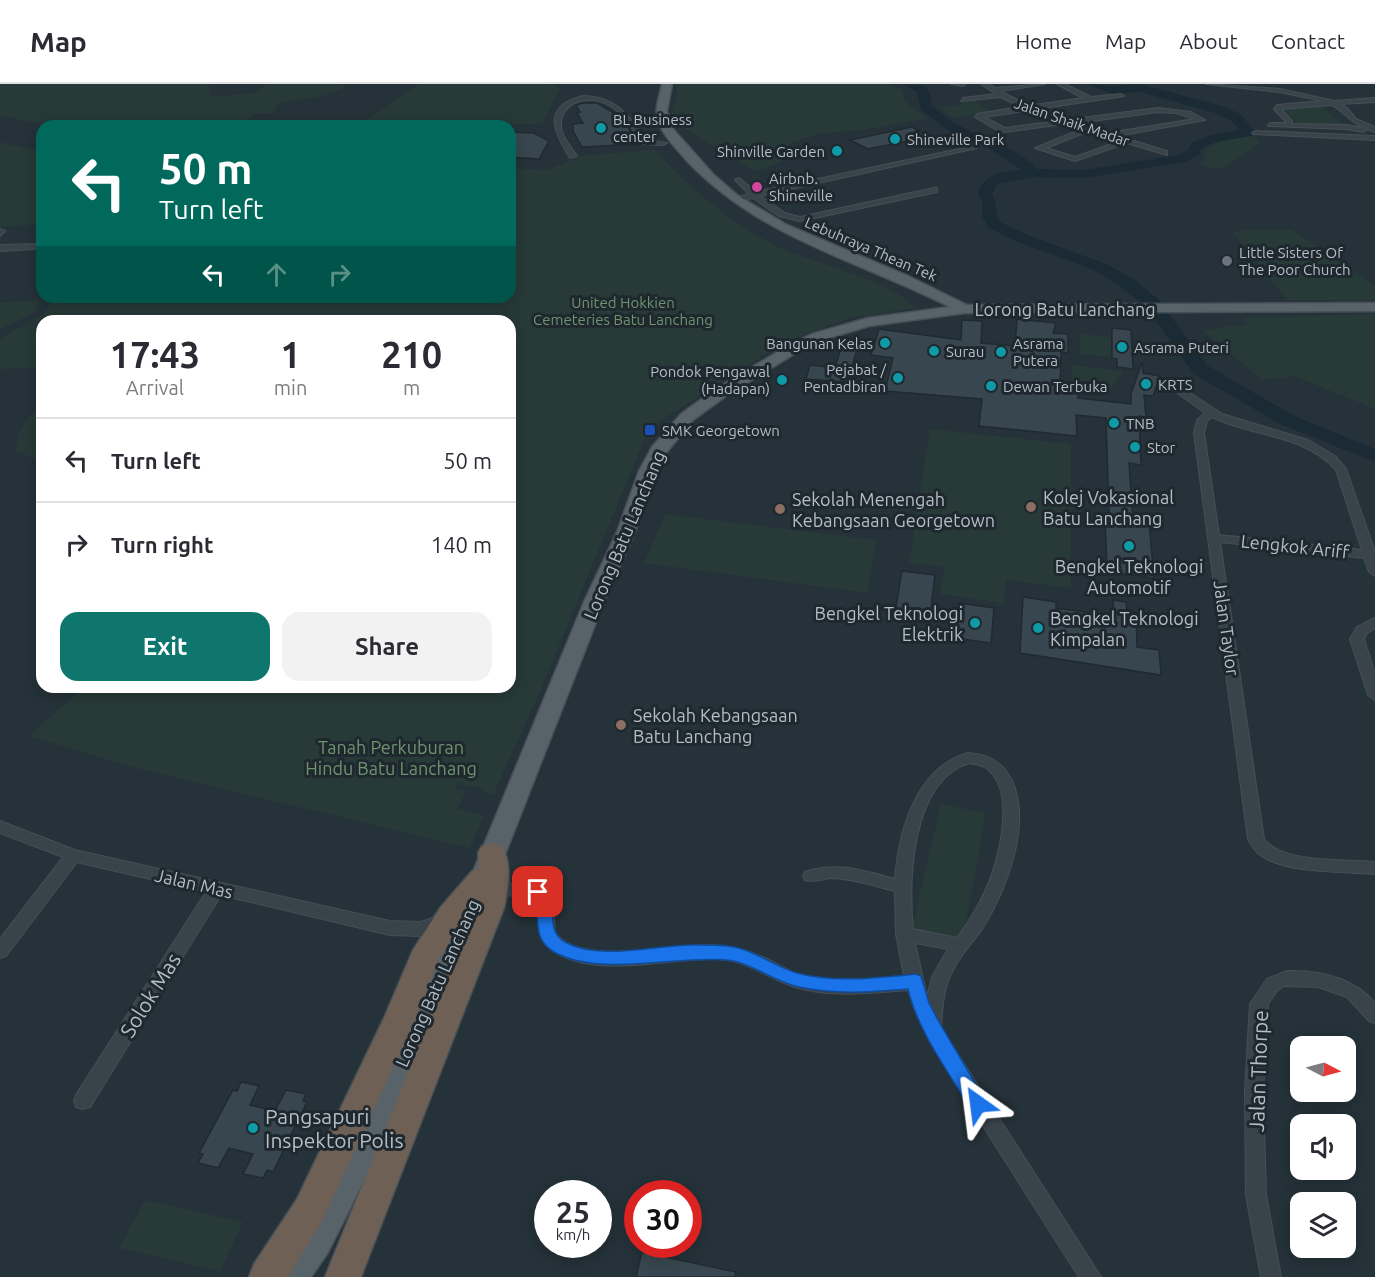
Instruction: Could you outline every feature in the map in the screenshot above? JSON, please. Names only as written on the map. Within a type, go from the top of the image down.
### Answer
[{"type":"highway","points":[[267,1277],[309,1211],[400,1018],[424,959],[479,888],[490,908],[344,1277]]},
{"type":"highway","points":[[325,1277],[372,1209]]},
{"type":"main road","name":"Lebuhraya Thean Tek","points":[[656,84],[651,118],[663,143],[693,176],[715,195],[769,232],[911,291],[949,311]]},
{"type":"main road","points":[[663,143],[669,139],[662,115],[667,84]]},
{"type":"main road","name":"Lebuhraya Thean Tek","points":[[666,126],[709,179],[736,200],[787,231],[896,275],[965,309]]},
{"type":"main road","points":[[663,143],[675,145],[692,159]]},
{"type":"main road","points":[[908,316],[924,310],[926,306],[911,291]]},
{"type":"main road","name":"Lorong Batu Lanchang","points":[[292,1277],[316,1243],[352,1171],[479,888],[594,602],[626,532],[648,471],[658,451],[671,433],[703,404],[794,348],[844,328],[908,316],[965,309],[1171,310],[1375,307]]},
{"type":"street","points":[[954,84],[963,84]]},
{"type":"street","name":"Jalan Shaik Madar","points":[[984,84],[1000,95],[1028,108],[1164,153]]},
{"type":"street","points":[[992,90],[1042,84]]},
{"type":"street","points":[[1060,84],[1090,99]]},
{"type":"street","points":[[1209,84],[1318,97],[1345,109],[1353,120],[1375,131]]},
{"type":"street","points":[[963,100],[1000,95]]},
{"type":"street","points":[[1109,135],[1197,122],[1202,119],[1184,111],[1171,109],[1005,130],[977,117],[1121,96]]},
{"type":"street","points":[[573,156],[559,132],[560,115],[566,102],[579,99],[607,102],[627,115],[645,142],[663,143]]},
{"type":"street","points":[[1290,122],[1278,107],[1375,100]]},
{"type":"street","points":[[1270,125],[1346,127],[1375,131]]},
{"type":"street","points":[[1088,129],[1039,148],[1069,159],[1078,159],[1127,141]]},
{"type":"street","points":[[1256,133],[1375,138]]},
{"type":"street","points":[[736,200],[973,148],[971,144],[954,136]]},
{"type":"street","points":[[739,180],[754,196],[785,217],[792,219],[808,218],[934,190]]},
{"type":"street","points":[[0,248],[34,246]]},
{"type":"street","points":[[1179,389],[1211,413],[1238,424],[1307,444],[1319,449],[1336,462],[1341,469],[1372,554],[1375,572]]},
{"type":"street","name":"Jalan Taylor","points":[[1211,413],[1202,420],[1199,433],[1255,831],[1260,846],[1268,853],[1282,859],[1375,868]]},
{"type":"street","name":"Lengkok Ariff","points":[[1215,537],[1372,554]]},
{"type":"street","points":[[1375,622],[1362,630],[1357,639],[1375,695]]},
{"type":"street","points":[[932,1028],[938,986],[944,969],[977,923],[994,891],[1005,863],[1011,812],[1008,784],[999,769],[979,759],[957,761],[937,779],[915,820],[904,871],[904,934],[920,1004],[932,1028],[978,1104],[1091,1277]]},
{"type":"street","name":"Jalan Mas","points":[[0,827],[73,855],[390,928],[422,929],[435,926],[479,888]]},
{"type":"street","points":[[0,951],[73,855]]},
{"type":"street","points":[[811,876],[818,872],[832,871],[903,887]]},
{"type":"street","points":[[479,888],[538,892],[544,899],[545,929],[550,939],[561,947],[590,956],[629,957],[684,952],[726,953],[739,955],[776,973],[821,984],[859,986],[915,981]]},
{"type":"street","name":"Solok Mas","points":[[83,1101],[216,889]]},
{"type":"street","name":"Jalan Mas","points":[[390,928],[422,945],[424,959]]},
{"type":"street","points":[[904,934],[960,945]]},
{"type":"street","name":"Jalan Thorpe","points":[[1270,1277],[1256,1195],[1254,1091],[1259,1004],[1265,992],[1280,980],[1316,980],[1347,988],[1356,993],[1375,1016]]},
{"type":"green space","points":[[0,84],[212,84],[209,85],[211,97],[254,93],[266,84],[341,84],[345,88],[323,96],[278,103],[272,113],[257,113],[248,120],[36,120],[36,123],[0,115]]},
{"type":"green space","points":[[420,84],[550,84],[560,88],[542,124],[516,124],[516,120],[365,120]]},
{"type":"green space","points":[[676,84],[889,84],[903,90],[903,99],[913,109],[930,118],[862,130],[817,134],[789,144],[790,157],[765,169],[754,170],[680,126],[672,113],[677,93]]},
{"type":"green space","points":[[973,100],[992,112],[953,118],[940,107],[963,105],[963,101]]},
{"type":"green space","points":[[1321,106],[1345,126],[1298,124],[1283,109]]},
{"type":"green space","points":[[1255,136],[1261,145],[1253,145],[1255,148],[1223,168],[1209,168],[1200,163],[1210,147],[1216,143],[1231,138]]},
{"type":"green space","points":[[0,142],[36,151],[36,224],[0,227]]},
{"type":"green space","name":"United Hokkien Cemeteries Batu Lanchang","points":[[655,150],[707,200],[750,231],[781,248],[887,288],[915,308],[850,318],[785,342],[649,428],[542,687],[493,795],[482,792],[484,789],[458,783],[454,789],[466,792],[457,809],[484,815],[470,848],[136,768],[29,736],[77,693],[516,693],[516,315],[41,315],[50,303],[516,303],[516,168],[547,170],[585,155]]},
{"type":"green space","points":[[1292,230],[1375,286],[1375,300],[1287,300],[1232,232]]},
{"type":"green space","points":[[36,300],[38,303],[35,313],[0,329],[0,303]]},
{"type":"green space","points":[[1375,314],[1375,409],[1294,376],[1262,380],[1203,330],[1249,324],[1242,318]]},
{"type":"green space","name":"United Hokkien Cemeteries Batu Lanchang","points":[[36,318],[36,368],[0,369],[0,341]]},
{"type":"green space","points":[[1080,334],[1111,337],[1111,357],[1079,354]]},
{"type":"green space","points":[[1072,365],[1123,371],[1112,388],[1071,385]]},
{"type":"green space","points":[[36,411],[36,459],[16,451],[23,425]]},
{"type":"green space","points":[[930,429],[1071,444],[1071,588],[1006,580],[1004,603],[940,594],[944,567],[909,563]]},
{"type":"green space","points":[[665,514],[877,540],[867,593],[644,563]]},
{"type":"green space","points":[[941,804],[986,813],[965,928],[955,938],[912,928]]},
{"type":"green space","points":[[145,1200],[243,1222],[220,1271],[119,1248]]},
{"type":"building","name":"BL Business center","points":[[597,103],[621,117],[639,144],[582,147],[573,131],[573,124],[583,123],[577,113],[580,112],[576,105]]},
{"type":"building","name":"Shineville Park","points":[[912,127],[930,137],[868,149],[850,140]]},
{"type":"building","points":[[516,132],[534,133],[549,141],[539,159],[516,157]]},
{"type":"building","points":[[1017,319],[1056,323],[1053,333],[1068,334],[1068,353],[1061,352],[1060,387],[1078,389],[1078,398],[1131,404],[1131,394],[1142,362],[1143,373],[1160,376],[1153,396],[1144,395],[1146,417],[1139,416],[1141,465],[1129,463],[1133,519],[1149,521],[1154,578],[1107,572],[1105,516],[1109,516],[1106,418],[1076,415],[1077,436],[979,426],[982,399],[885,391],[893,358],[871,355],[879,329],[961,340],[962,320],[982,321],[981,343],[1015,346]]},
{"type":"building","name":"Asrama Puteri","points":[[1112,328],[1131,330],[1133,369],[1117,367],[1117,359],[1112,358]]},
{"type":"building","points":[[841,348],[857,350],[847,382],[806,379],[810,365],[835,368]]},
{"type":"building","points":[[902,571],[935,575],[929,623],[894,619]]},
{"type":"building","points":[[1023,597],[1056,602],[1056,608],[1114,616],[1113,600],[1126,602],[1127,611],[1136,612],[1137,647],[1159,650],[1161,675],[1020,653]]},
{"type":"building","name":"Bengkel Teknologi Elektrik","points":[[959,603],[994,608],[991,643],[955,638]]},
{"type":"building","name":"Pangsapuri Inspektor Polis","points":[[241,1082],[259,1086],[250,1105],[275,1111],[286,1090],[306,1094],[303,1101],[307,1102],[273,1172],[267,1170],[263,1178],[243,1174],[253,1154],[229,1148],[218,1168],[198,1163],[203,1154],[199,1153],[233,1090],[237,1091]]},
{"type":"building","points":[[641,1258],[670,1258],[736,1272],[735,1277],[636,1277]]},
{"type":"waterway","points":[[910,84],[923,91],[925,107],[957,130],[990,143],[1023,163],[1033,173]]},
{"type":"waterway","points":[[1033,173],[1084,174],[1180,159],[1194,152],[1196,146],[1213,139],[1246,133],[1247,130],[1235,117],[1220,110],[1140,88],[1112,90],[1094,84]]},
{"type":"waterway","points":[[1033,173],[1007,176],[992,181],[987,186],[985,194],[990,204],[990,216],[994,225],[1024,239],[1100,267],[1126,282],[1152,303],[1201,370],[1287,420],[1375,456]]},
{"type":"place","name":"BL Business center","points":[[601,128]]},
{"type":"place","name":"Shineville Park","points":[[895,139]]},
{"type":"place","name":"Shinville Garden","points":[[837,151]]},
{"type":"place","name":"Airbnb. Shineville","points":[[757,187]]},
{"type":"place","name":"Little Sisters Of The Poor Church","points":[[1227,261]]},
{"type":"place","name":"Bangunan Kelas","points":[[885,343]]},
{"type":"place","name":"Asrama Puteri","points":[[1122,347]]},
{"type":"place","name":"Surau","points":[[934,351]]},
{"type":"place","name":"Asrama Putera","points":[[1001,352]]},
{"type":"place","name":"Pejabat / Pentadbiran","points":[[898,378]]},
{"type":"place","name":"Pondok Pengawal (Hadapan)","points":[[782,380]]},
{"type":"place","name":"KRTS","points":[[1146,384]]},
{"type":"place","name":"Dewan Terbuka","points":[[991,386]]},
{"type":"place","name":"TNB","points":[[1114,423]]},
{"type":"place","name":"SMK Georgetown","points":[[650,430]]},
{"type":"place","name":"Stor","points":[[1135,447]]},
{"type":"place","name":"Kolej Vokasional Batu Lanchang","points":[[1031,507]]},
{"type":"place","name":"Sekolah Menengah Kebangsaan Georgetown","points":[[780,509]]},
{"type":"place","name":"Bengkel Teknologi Automotif","points":[[1129,546]]},
{"type":"place","name":"Bengkel Teknologi Elektrik","points":[[975,623]]},
{"type":"place","name":"Bengkel Teknologi Kimpalan","points":[[1038,628]]},
{"type":"place","name":"Sekolah Kebangsaan Batu Lanchang","points":[[621,725]]},
{"type":"place","name":"Pangsapuri Inspektor Polis","points":[[253,1128]]},
{"type":"route","points":[[538,892],[544,899],[545,929],[550,939],[573,952],[607,957],[674,952],[726,953],[739,955],[776,973],[799,980],[831,985],[859,986],[915,981],[920,1004],[932,1028],[978,1104]]},
{"type":"park label","name":"Tanah Perkuburan Hindu Batu Lanchang","points":[[391,757]]}]
